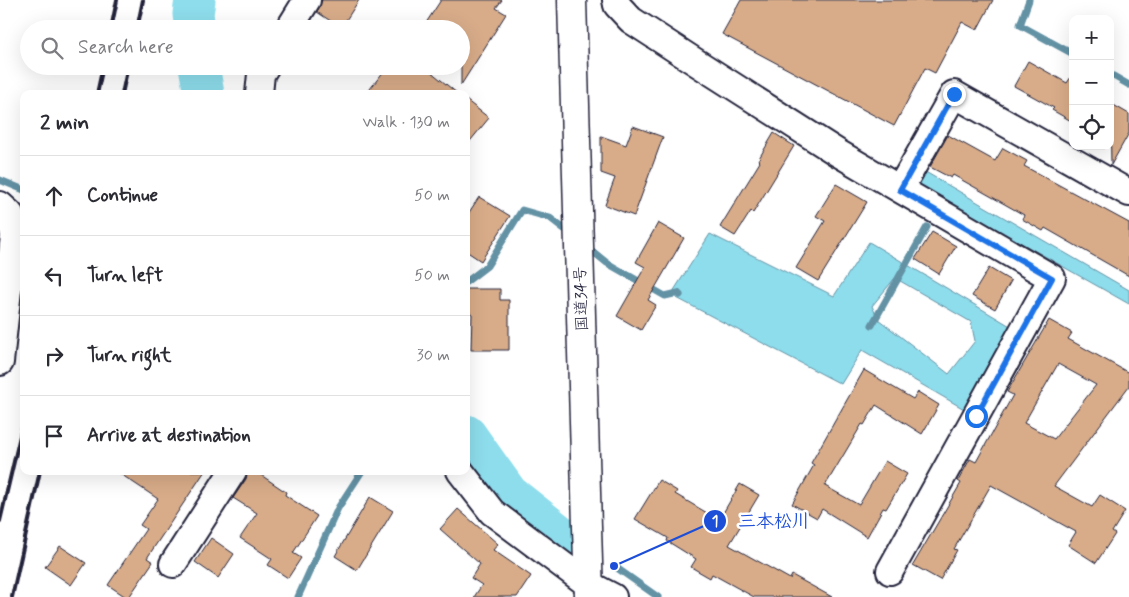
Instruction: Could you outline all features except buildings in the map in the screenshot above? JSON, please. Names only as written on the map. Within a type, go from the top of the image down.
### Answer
[{"type":"highway","name":"国道34号","points":[[572,0],[588,590]]},
{"type":"street","points":[[295,20],[307,0]]},
{"type":"street","points":[[616,0],[617,5],[631,20],[838,153],[1052,278],[890,571]]},
{"type":"street","points":[[259,90],[261,75]]},
{"type":"street","points":[[900,190],[954,94],[1129,193]]},
{"type":"street","points":[[0,205],[10,214],[14,236],[0,362]]},
{"type":"street","points":[[173,564],[230,475]]},
{"type":"street","points":[[463,475],[492,512],[588,590],[613,597]]},
{"type":"water","points":[[922,170],[1129,290],[1129,304],[919,185]]},
{"type":"water","points":[[710,234],[834,296],[869,242],[1017,330],[971,413],[862,350],[841,384],[671,295]],"holes":[[[895,278],[971,322],[975,341],[949,374],[878,319],[872,306]]]},
{"type":"waterway","points":[[194,20],[195,0]]},
{"type":"waterway","points":[[1029,0],[1020,25],[1069,52]]},
{"type":"waterway","points":[[201,75],[203,90]]},
{"type":"waterway","points":[[1114,76],[1129,85]]},
{"type":"waterway","points":[[0,180],[20,188]]},
{"type":"waterway","points":[[470,279],[487,266],[522,210],[550,218],[572,235]]},
{"type":"waterway","points":[[872,325],[927,227]]},
{"type":"waterway","points":[[586,246],[607,263],[665,296],[678,293],[680,295]]},
{"type":"waterway","points":[[470,441],[508,494],[561,536]]},
{"type":"waterway","points":[[298,597],[338,508],[359,475]]},
{"type":"waterway","points":[[614,566],[658,597]]},
{"type":"railway","points":[[113,20],[117,0]]},
{"type":"railway","points":[[139,20],[143,0]]},
{"type":"railway","points":[[98,90],[101,75]]},
{"type":"railway","points":[[123,90],[126,75]]},
{"type":"railway","points":[[0,521],[20,436]]},
{"type":"railway","points":[[12,597],[39,475]]},
{"type":"place","name":"三本松川","points":[[614,566]]},
{"type":"route","points":[[954,94],[900,190],[1052,278],[976,416]]}]
